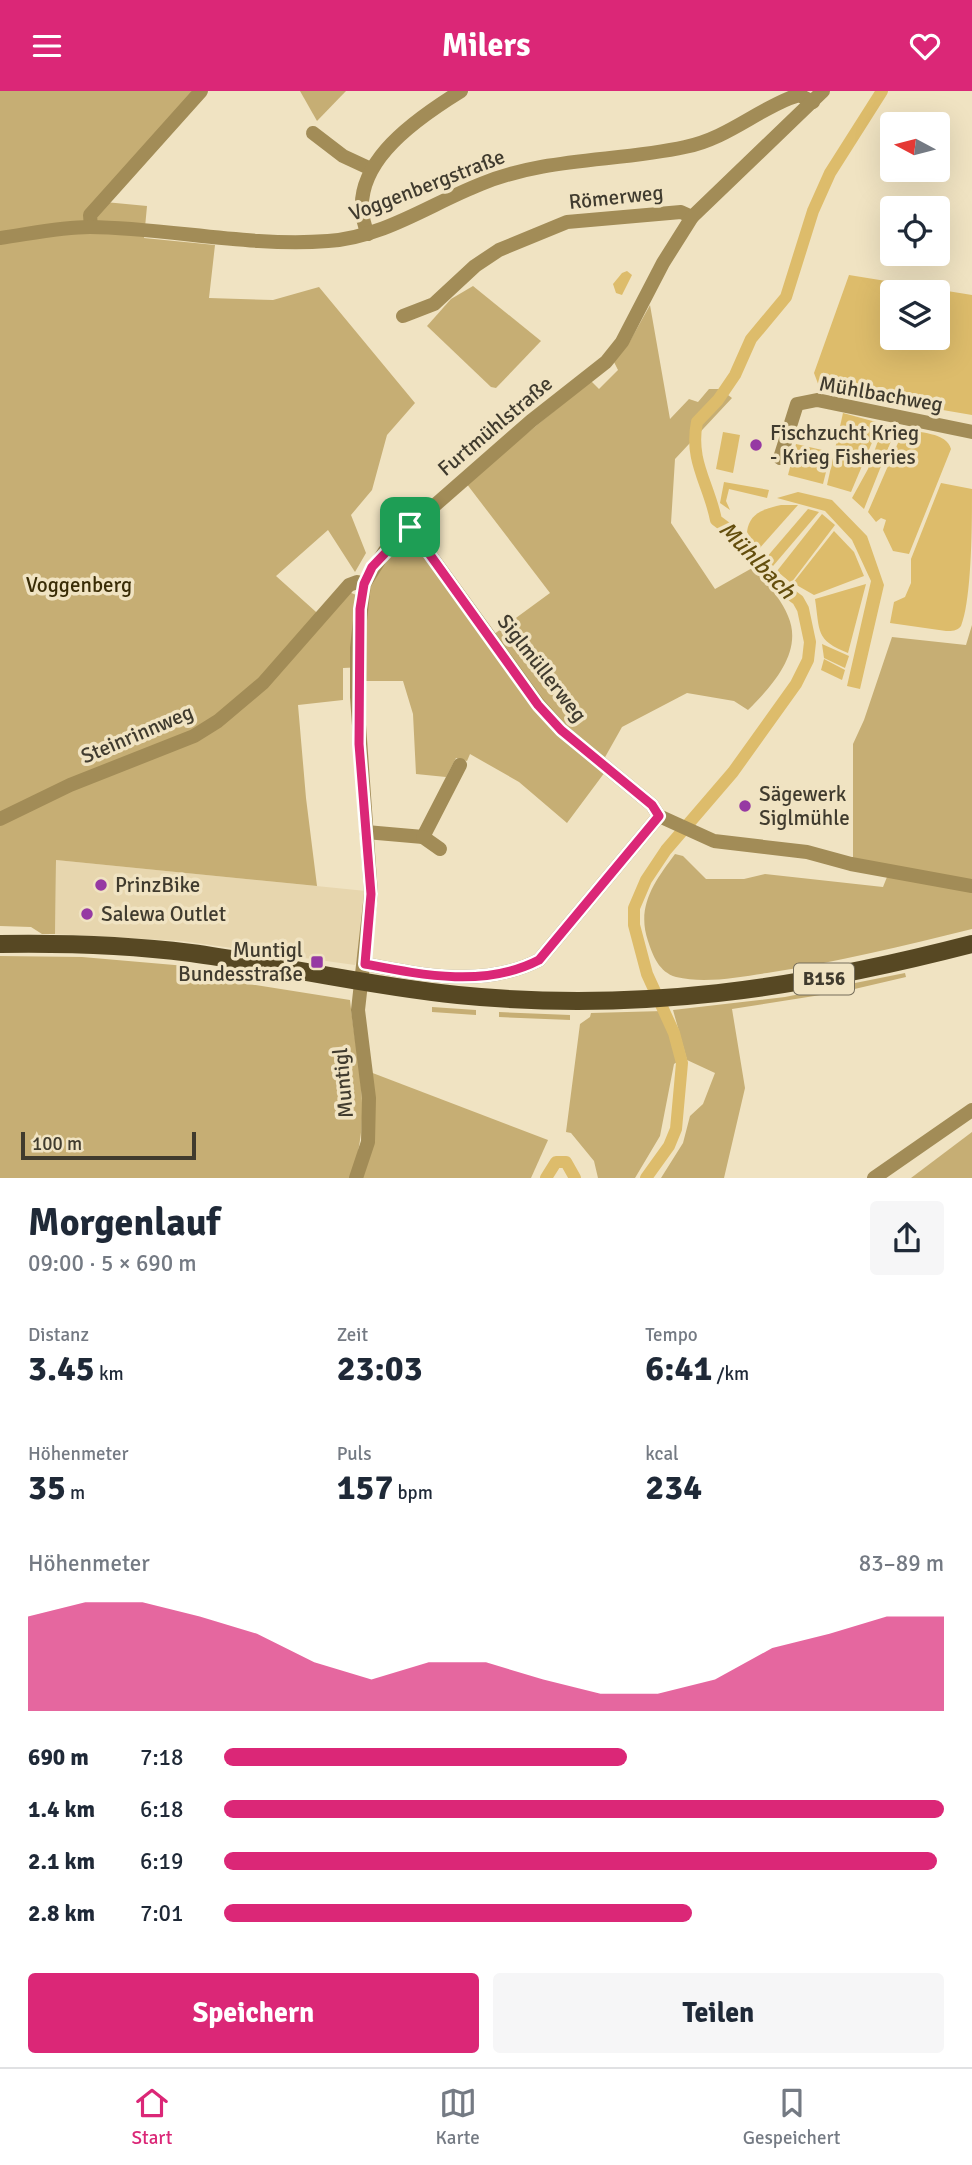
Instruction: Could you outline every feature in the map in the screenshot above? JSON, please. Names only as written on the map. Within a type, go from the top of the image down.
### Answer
[{"type":"main road","name":"B156","points":[[0,944],[83,945],[191,953],[363,973],[520,1000],[673,999],[730,993],[844,976],[972,944]]},
{"type":"street","points":[[91,227],[90,215],[201,91]]},
{"type":"street","points":[[368,234],[361,205],[371,169],[399,137],[461,91]]},
{"type":"street","name":"Voggenbergstraße","points":[[0,238],[91,227],[242,240],[328,241],[368,234],[413,217],[481,184],[520,172],[572,161],[686,147],[716,138],[790,98],[799,95],[818,96]]},
{"type":"street","name":"Furtmühlstraße","points":[[363,973],[371,894],[357,697],[357,647],[364,584],[384,551],[410,527],[531,421],[606,362],[622,342],[663,263],[692,217],[818,96]]},
{"type":"street","points":[[313,133],[343,156],[371,169]]},
{"type":"street","name":"Römerweg","points":[[403,316],[434,304],[475,266],[499,250],[567,222],[681,212],[692,217]]},
{"type":"street","name":"Mühlbachweg","points":[[780,458],[797,404],[817,400],[972,432]]},
{"type":"street","name":"Siglmüllerweg","points":[[410,527],[538,705],[561,730],[652,805],[659,816],[713,841],[807,852],[851,864],[972,887]]},
{"type":"street","name":"Steinrinnweg","points":[[0,819],[70,785],[194,736],[218,721],[263,683],[349,585],[357,582],[364,584]]},
{"type":"street","points":[[423,837],[460,765]]},
{"type":"street","points":[[363,973],[472,978],[520,970],[539,960],[659,816]]},
{"type":"street","points":[[366,832],[423,837],[440,849]]},
{"type":"street","name":"Muntigl","points":[[356,1178],[368,1142],[369,1098],[358,1010],[363,973]]},
{"type":"street","points":[[874,1178],[972,1110]]},
{"type":"shaded area","points":[[627,271],[632,275],[622,295],[616,293],[613,284]]},
{"type":"shaded area","points":[[849,275],[880,280],[880,350],[950,350],[950,291],[972,295],[972,415],[820,389],[814,373]]},
{"type":"shaded area","points":[[843,413],[876,422],[879,426],[851,492],[827,485]]},
{"type":"shaded area","points":[[884,424],[895,431],[864,509],[852,498],[868,469]]},
{"type":"shaded area","points":[[904,429],[938,436],[948,443],[951,449],[909,554],[893,551],[883,530],[886,520],[881,518],[876,522],[868,512]]},
{"type":"shaded area","points":[[723,432],[740,435],[733,473],[716,469]]},
{"type":"shaded area","points":[[796,444],[831,452],[823,484],[788,475]]},
{"type":"shaded area","points":[[724,482],[769,490],[767,498],[729,489],[726,501],[730,510],[720,503]]},
{"type":"shaded area","points":[[941,483],[972,489],[969,579],[961,626],[956,630],[946,631],[890,623],[894,602],[905,597],[911,583],[911,559]]},
{"type":"shaded area","points":[[798,492],[832,500],[867,536],[884,585],[860,689],[847,686],[871,581],[852,540],[825,511],[777,498]]},
{"type":"shaded area","points":[[781,505],[798,505],[758,550],[747,532],[751,520],[763,510]]},
{"type":"shaded area","points":[[808,509],[819,512],[773,566],[766,558]]},
{"type":"shaded area","points":[[822,514],[835,525],[791,583],[777,571]]},
{"type":"shaded area","points":[[834,531],[854,552],[864,576],[814,595],[793,583]]},
{"type":"shaded area","points":[[866,584],[848,653],[824,639],[819,627],[815,599]]},
{"type":"shaded area","points":[[822,644],[849,656],[845,668],[824,658]]},
{"type":"shaded area","points":[[824,659],[845,670],[842,680],[821,670]]},
{"type":"shaded area","points":[[56,860],[366,891],[361,944],[355,965],[181,941],[55,934]]},
{"type":"green space","name":"Voggenberg","points":[[0,91],[194,93],[105,202],[147,206],[144,238],[215,245],[209,298],[273,300],[319,287],[415,403],[387,435],[372,490],[351,515],[366,553],[355,572],[328,530],[276,576],[325,620],[349,592],[366,599],[373,579],[408,534],[486,640],[550,593],[466,483],[591,381],[599,389],[618,370],[613,360],[630,341],[650,305],[670,419],[689,399],[698,402],[709,389],[720,389],[732,398],[675,459],[671,523],[715,589],[754,567],[781,603],[792,629],[792,643],[783,668],[775,680],[748,710],[734,701],[687,693],[622,727],[604,759],[605,772],[567,823],[519,782],[470,754],[467,761],[456,758],[446,777],[416,774],[413,714],[403,681],[366,681],[365,667],[343,668],[343,700],[298,705],[317,886],[56,860],[55,934],[42,934],[31,927],[0,926]]},
{"type":"green space","points":[[300,91],[346,91],[317,121]]},
{"type":"green space","points":[[473,286],[541,341],[496,388],[491,387],[427,326],[451,299]]},
{"type":"green space","points":[[972,625],[972,929],[844,959],[745,976],[699,980],[676,977],[665,971],[650,947],[644,916],[655,884],[675,854],[683,856],[706,879],[744,879],[765,874],[883,887],[891,867],[853,858],[853,744],[864,720],[892,637],[966,645]]},
{"type":"green space","points":[[0,956],[82,957],[186,966],[185,974],[350,1000],[362,1110],[358,1154],[351,1178],[0,1178]]},
{"type":"green space","points":[[905,973],[906,977],[846,991],[732,1009],[745,1088],[724,1178],[661,1178],[683,1143],[690,1116],[703,1104],[715,1073],[687,1060],[673,1010],[785,997]]},
{"type":"green space","points":[[432,1007],[476,1010],[476,1015],[432,1012]]},
{"type":"green space","points":[[663,1011],[677,1062],[674,1064],[660,1136],[635,1178],[598,1178],[594,1161],[571,1133],[566,1132],[580,1024],[590,1017],[591,1013]]},
{"type":"green space","points":[[499,1012],[570,1015],[570,1020],[499,1017]]},
{"type":"green space","points":[[370,1072],[548,1140],[531,1178],[360,1178]]},
{"type":"green space","points":[[972,1132],[972,1178],[911,1178]]},
{"type":"waterway","name":"Mühlbach","points":[[646,1178],[669,1146],[676,1129],[682,1063],[674,1033],[647,974],[634,925],[634,908],[646,880],[666,850],[733,772],[796,684],[808,660],[810,642],[803,609],[798,600],[775,583],[736,535],[716,520],[698,461],[695,436],[697,422],[718,400],[735,375],[751,339],[786,297],[813,211],[830,173],[882,91]]},
{"type":"waterway","name":"Mühlbach","points":[[546,1178],[556,1162],[566,1162],[575,1178]]},
{"type":"place","name":"Fischzucht Krieg - Krieg Fisheries","points":[[756,445]]},
{"type":"place","name":"Sägewerk Siglmühle","points":[[745,806]]},
{"type":"place","name":"PrinzBike","points":[[101,885]]},
{"type":"place","name":"Salewa Outlet","points":[[87,914]]},
{"type":"place","name":"Muntigl Bundesstraße","points":[[317,962]]},
{"type":"route","points":[[410,527],[538,705],[561,730],[652,805],[659,816],[539,960],[520,970],[472,978],[443,977],[365,964],[371,894],[357,697],[360,609],[364,584],[372,567],[384,551],[410,527]]}]
